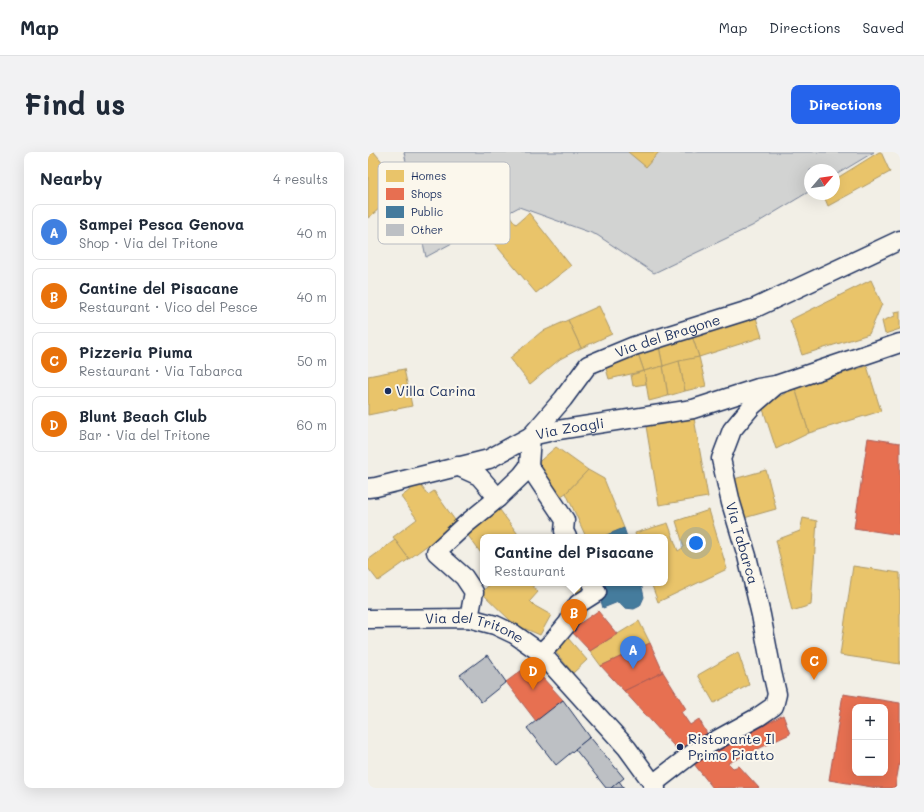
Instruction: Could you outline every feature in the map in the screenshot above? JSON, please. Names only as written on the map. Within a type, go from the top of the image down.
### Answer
[{"type":"street","name":"Via del Bragone","points":[[531,436],[563,399],[588,365],[634,346],[755,308],[900,240]]},
{"type":"street","name":"Via Tabarca","points":[[655,786],[693,753],[758,718],[774,706],[778,694],[772,672],[762,615],[747,556],[730,503],[721,459],[732,430],[752,406],[776,385],[900,343]]},
{"type":"street","name":"Via Zoagli","points":[[368,488],[489,458],[531,436],[558,430],[693,409],[758,388],[776,385]]},
{"type":"street","points":[[469,618],[474,592],[464,577],[436,552],[522,475],[529,466],[531,436]]},
{"type":"street","points":[[457,466],[479,476],[498,498]]},
{"type":"street","points":[[529,466],[566,520],[564,531],[566,534]]},
{"type":"street","points":[[541,653],[568,623],[578,604],[597,592],[594,586]]},
{"type":"street","name":"Via del Tritone","points":[[368,619],[469,618],[495,625],[514,634],[541,653],[627,748],[655,786]]},
{"type":"shaded area","points":[[404,152],[874,152],[840,172],[840,164],[804,164],[804,195],[752,226],[654,273],[597,235],[519,207],[510,212],[510,162],[406,162]]},
{"type":"shaded area","points":[[423,244],[450,244],[426,257]]},
{"type":"building: Homes","points":[[368,152],[374,152],[382,162],[378,162],[378,210],[368,218]]},
{"type":"building: Homes","points":[[628,152],[659,152],[646,167]]},
{"type":"building: Homes","points":[[879,152],[881,152],[890,172],[840,199],[840,176]]},
{"type":"building: Homes","points":[[826,200],[839,200],[828,206]]},
{"type":"building: Homes","points":[[529,213],[571,266],[536,293],[495,244],[510,244],[510,216],[516,224]]},
{"type":"building: Homes","points":[[871,280],[882,304],[869,334],[802,355],[790,320]]},
{"type":"building: Homes","points":[[599,306],[612,334],[581,348],[568,320]]},
{"type":"building: Homes","points":[[754,311],[762,337],[699,357],[691,333]]},
{"type":"building: Homes","points":[[900,311],[900,329],[885,334],[882,321],[895,316],[894,312]]},
{"type":"building: Homes","points":[[568,320],[581,348],[560,359],[530,384],[510,358],[541,332]]},
{"type":"building: Homes","points":[[691,333],[699,357],[663,366],[658,342]]},
{"type":"building: Homes","points":[[658,342],[663,366],[644,371],[636,348]]},
{"type":"building: Homes","points":[[636,348],[644,371],[609,379],[604,362]]},
{"type":"building: Homes","points":[[699,357],[706,386],[685,391],[679,361]]},
{"type":"building: Homes","points":[[679,361],[685,391],[668,396],[663,366]]},
{"type":"building: Homes","points":[[663,366],[668,396],[649,401],[644,371]]},
{"type":"building: Homes","points":[[867,366],[881,411],[809,433],[795,388]]},
{"type":"building: Homes","name":"Villa Carina","points":[[404,369],[412,406],[368,415],[368,376]]},
{"type":"building: Homes","points":[[644,371],[646,384],[633,386],[631,375]]},
{"type":"building: Homes","points":[[795,388],[809,433],[776,449],[762,406]]},
{"type":"building: Homes","points":[[694,418],[708,497],[659,505],[646,426]]},
{"type":"building: Homes","points":[[556,447],[588,470],[566,493],[561,496],[534,466]]},
{"type":"building: Homes","points":[[588,470],[604,479],[624,528],[609,534],[585,534],[566,493]]},
{"type":"building: Homes","points":[[766,470],[776,509],[744,518],[734,479]]},
{"type":"building: Homes","points":[[419,483],[428,495],[434,491],[457,523],[409,559],[393,537],[417,519],[401,497]]},
{"type":"building: Homes","points":[[497,506],[518,534],[480,534],[480,552],[464,530]]},
{"type":"building: Homes","points":[[709,510],[727,569],[658,602],[652,586],[668,586],[668,534],[635,533],[668,523],[678,551],[684,547],[676,521]]},
{"type":"building: Homes","points":[[803,518],[817,521],[811,605],[792,611],[776,540],[800,531]]},
{"type":"building: Homes","points":[[395,540],[409,559],[378,581],[368,568],[368,560]]},
{"type":"building: Homes","points":[[853,566],[900,573],[900,664],[840,655]]},
{"type":"building: Homes","points":[[488,586],[533,586],[538,592],[530,601],[535,606],[551,615],[540,635],[514,624],[481,592]]},
{"type":"building: Homes","points":[[572,586],[592,586],[593,588],[579,597]]},
{"type":"building: Homes","points":[[639,621],[650,643],[601,666],[590,651]]},
{"type":"building: Homes","points":[[567,637],[587,660],[573,673],[553,649]]},
{"type":"building: Homes","points":[[738,652],[749,685],[714,703],[698,675]]},
{"type":"building: Shops","points":[[868,438],[900,443],[900,535],[854,528]]},
{"type":"building: Shops","points":[[598,611],[617,634],[590,651],[570,630]]},
{"type":"building: Shops","points":[[650,643],[663,672],[624,691],[601,666]]},
{"type":"building: Shops","points":[[530,664],[563,700],[536,721],[506,682]]},
{"type":"building: Shops","points":[[663,672],[686,709],[681,712],[690,725],[699,719],[710,739],[683,756],[624,691]]},
{"type":"building: Shops","points":[[843,694],[900,703],[900,760],[895,788],[878,788],[829,780]]},
{"type":"building: Shops","points":[[783,715],[790,734],[728,763],[733,768],[739,766],[759,788],[713,788],[694,764]]},
{"type":"building: Public","points":[[624,528],[626,534],[609,534]]},
{"type":"building: Public","points":[[597,586],[642,586],[644,597],[640,606],[634,609],[625,608],[618,602],[603,608]]},
{"type":"building: Other","points":[[487,655],[506,682],[481,702],[460,675]]},
{"type":"building: Other","points":[[563,700],[590,737],[556,765],[527,728]]},
{"type":"building: Other","points":[[590,737],[624,778],[611,788],[606,788],[575,749]]},
{"type":"building: Other","points":[[619,781],[624,788],[611,788]]},
{"type":"place","name":"Villa Carina","points":[[388,391]]},
{"type":"place","name":"Cantine del Pisacane","points":[[574,632]]},
{"type":"place","name":"Sampei Pesca Genova","points":[[633,669]]},
{"type":"place","name":"Pizzeria Piuma","points":[[814,680]]},
{"type":"place","name":"Blunt Beach Club","points":[[533,690]]},
{"type":"place","name":"Ristorante Il Primo Piatto","points":[[680,747]]}]
